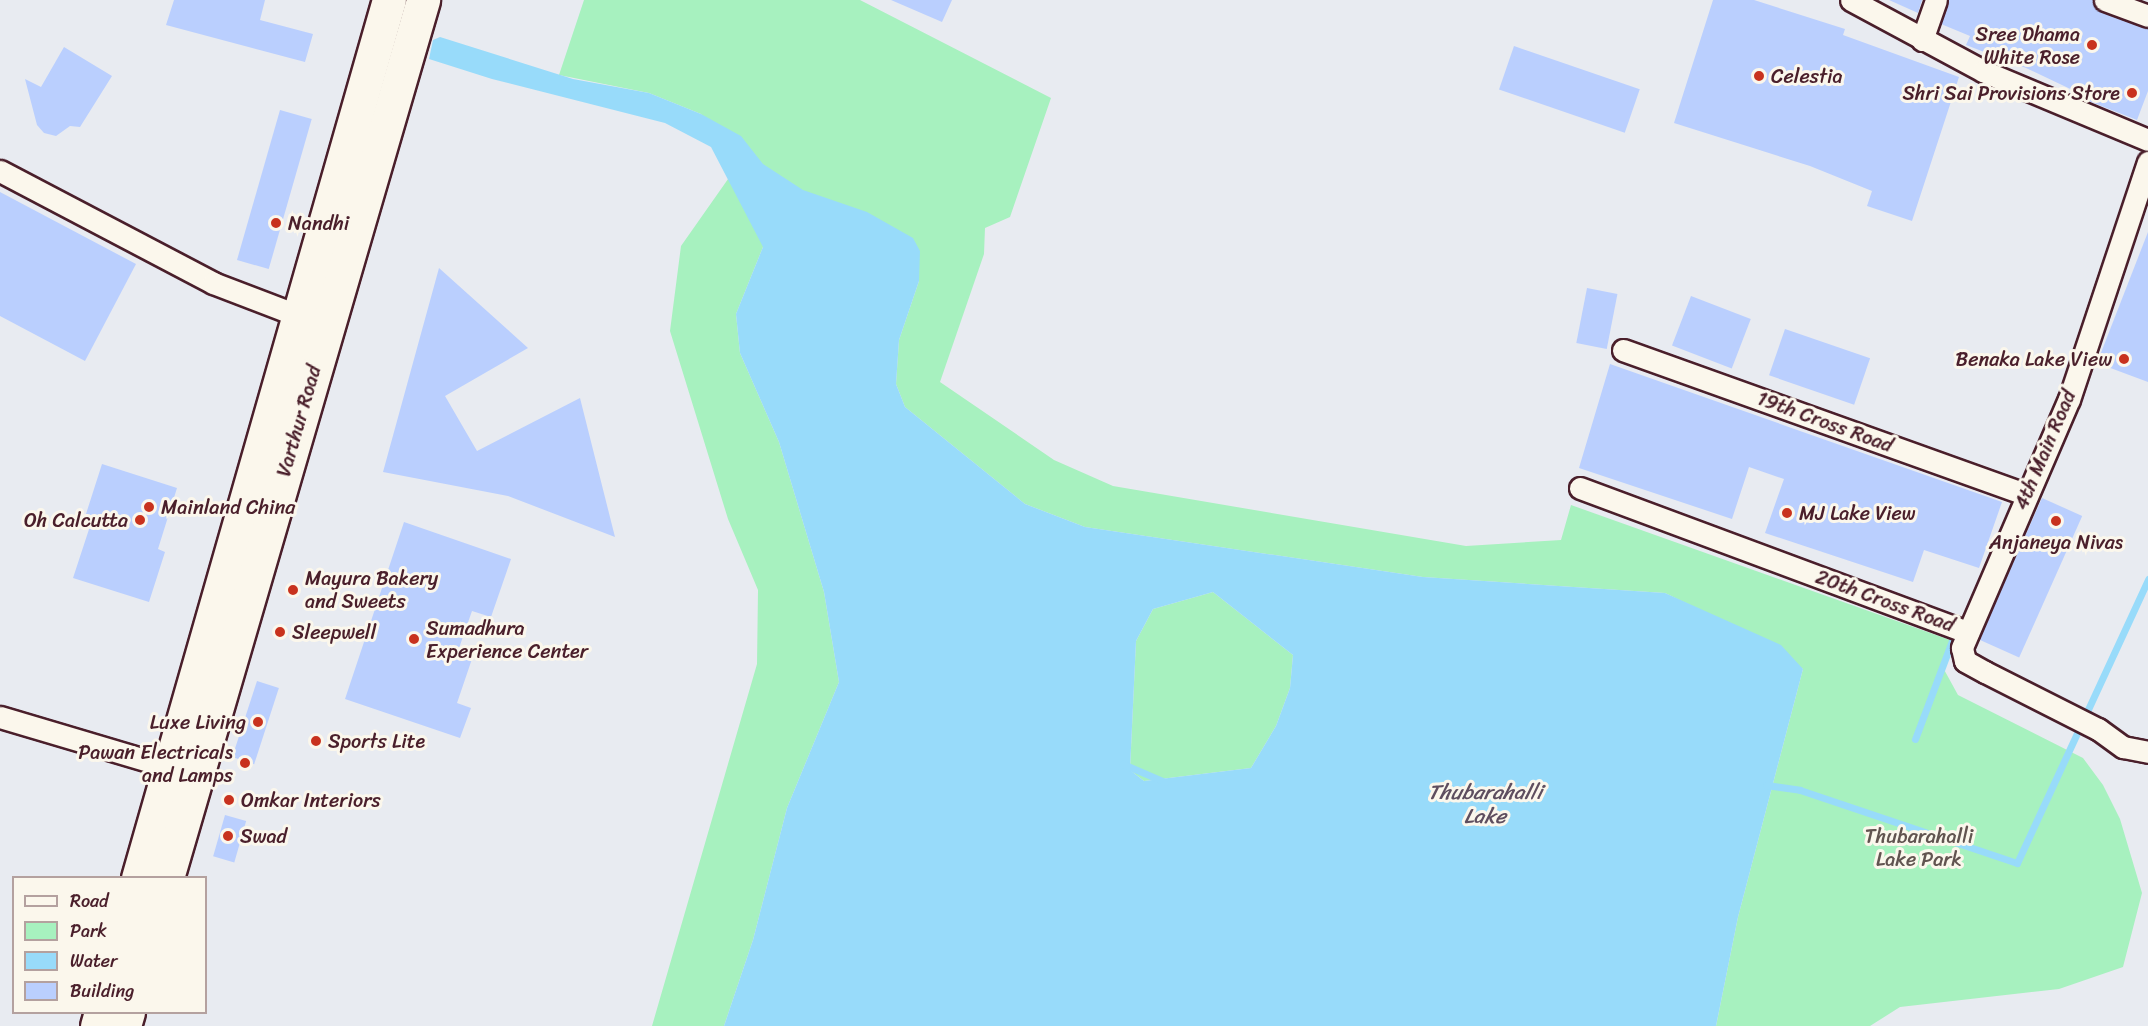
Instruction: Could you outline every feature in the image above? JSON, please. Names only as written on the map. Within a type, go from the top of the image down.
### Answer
[{"type":"main road","name":"Varthur Road","points":[[168,876],[311,321],[389,0]]},
{"type":"main road","name":"Varthur Road","points":[[139,876],[169,767],[311,321],[423,0]]},
{"type":"street","points":[[1851,0],[1922,40],[2072,111],[2148,140]]},
{"type":"street","points":[[1922,40],[1936,0]]},
{"type":"street","points":[[2105,0],[2148,16]]},
{"type":"street","name":"4th Main Road","points":[[1968,632],[2069,399],[2148,162]]},
{"type":"street","points":[[0,171],[213,283],[311,321]]},
{"type":"street","name":"19th Cross Road","points":[[1623,350],[2026,494]]},
{"type":"street","name":"20th Cross Road","points":[[1580,488],[1968,632],[1962,648],[1965,661],[2091,726],[2123,747],[2148,752]]},
{"type":"street","points":[[0,717],[169,767]]},
{"type":"green space","name":"Thubarahalli Lake Park","points":[[584,0],[860,0],[1051,98],[1010,217],[985,228],[984,254],[940,382],[1054,460],[1113,486],[1466,546],[1561,540],[1571,505],[1950,640],[1941,664],[1958,695],[2083,758],[2103,785],[2120,819],[2142,893],[2123,967],[2059,989],[1900,1007],[1870,1026],[1716,1026],[1738,917],[1803,669],[1717,618],[1665,593],[1423,577],[1085,527],[1025,504],[905,407],[896,384],[899,340],[919,281],[763,247],[736,314],[740,353],[779,442],[824,592],[839,682],[787,808],[753,940],[724,1026],[652,1026],[757,664],[758,590],[728,519],[670,331],[681,246],[740,162],[701,114],[649,93],[559,75]]},
{"type":"green space","points":[[1213,592],[1293,655],[1290,688],[1276,726],[1251,768],[1144,781],[1130,770],[1136,641],[1153,609]]},
{"type":"water","name":"Thubarahalli Lake","points":[[440,37],[573,79],[649,93],[701,114],[741,136],[763,164],[803,190],[867,212],[913,238],[920,251],[919,281],[899,340],[896,384],[905,407],[1025,504],[1085,527],[1423,577],[1665,593],[1781,645],[1803,669],[1738,917],[1716,1026],[724,1026],[753,940],[787,808],[839,682],[824,592],[779,442],[740,353],[736,314],[763,247],[711,147],[665,123],[492,79],[429,59],[433,40]],"holes":[[[1213,592],[1293,655],[1290,688],[1276,726],[1251,768],[1144,781],[1130,770],[1136,641],[1153,609]]]},
{"type":"building","points":[[174,0],[265,0],[260,20],[313,34],[305,62],[166,25]]},
{"type":"building","points":[[891,0],[952,0],[942,22]]},
{"type":"building","points":[[1713,0],[1754,0],[1845,29],[1843,35],[1959,77],[1912,221],[1867,206],[1872,191],[1810,166],[1674,123]]},
{"type":"building","points":[[1889,0],[1922,0],[1918,13]]},
{"type":"building","points":[[1948,0],[2093,0],[2101,12],[2148,28],[2148,91],[2137,120],[2081,98],[2083,95],[2026,68],[1966,45],[1970,36],[1941,24]]},
{"type":"building","points":[[1514,46],[1640,89],[1625,133],[1499,89]]},
{"type":"building","points":[[64,47],[112,76],[80,127],[70,126],[56,136],[44,133],[37,125],[25,79],[41,87]]},
{"type":"building","points":[[280,110],[312,119],[269,269],[237,260]]},
{"type":"building","points":[[0,192],[136,264],[85,361],[0,316]]},
{"type":"building","points":[[2148,232],[2148,382],[2097,363]]},
{"type":"building","points":[[439,268],[528,348],[445,396],[477,451],[580,398],[615,537],[508,496],[383,472]]},
{"type":"building","points":[[1587,288],[1617,294],[1607,349],[1576,343]]},
{"type":"building","points":[[1691,296],[1751,319],[1732,368],[1672,345]]},
{"type":"building","points":[[1785,329],[1870,358],[1854,405],[1769,375]]},
{"type":"building","points":[[1610,364],[2002,502],[1979,568],[1924,550],[1913,582],[1765,533],[1784,479],[1749,467],[1732,519],[1579,468]]},
{"type":"building","points":[[102,464],[177,488],[158,549],[165,552],[149,602],[73,578],[93,517],[86,514]]},
{"type":"building","points":[[2042,498],[2082,516],[2019,657],[1979,640]]},
{"type":"building","name":"Sumadhura Experience Center","points":[[404,522],[511,559],[491,617],[472,611],[458,651],[473,656],[457,703],[471,708],[460,738],[345,699]]},
{"type":"building","points":[[257,681],[279,688],[254,764],[232,757]]},
{"type":"building","points":[[225,815],[246,821],[234,862],[213,856]]},
{"type":"waterway","points":[[1766,785],[1800,790],[2017,863],[2148,579]]},
{"type":"waterway","points":[[1915,739],[1953,638]]},
{"type":"waterway","points":[[1123,764],[1165,782]]},
{"type":"place","name":"Sree Dhama White Rose","points":[[2092,45]]},
{"type":"place","name":"Celestia","points":[[1759,76]]},
{"type":"place","name":"Shri Sai Provisions Store","points":[[2132,93]]},
{"type":"place","name":"Nandhi","points":[[276,223]]},
{"type":"place","name":"Benaka Lake View","points":[[2124,359]]},
{"type":"place","name":"Mainland China","points":[[149,507]]},
{"type":"place","name":"MJ Lake View","points":[[1787,513]]},
{"type":"place","name":"Oh Calcutta","points":[[140,520]]},
{"type":"place","name":"Anjaneya Nivas","points":[[2056,521]]},
{"type":"place","name":"Mayura Bakery and Sweets","points":[[293,590]]},
{"type":"place","name":"Sleepwell","points":[[280,632]]},
{"type":"place","name":"Sumadhura Experience Center","points":[[414,639]]},
{"type":"place","name":"Luxe Living","points":[[258,722]]},
{"type":"place","name":"Sports Lite","points":[[316,741]]},
{"type":"place","name":"Pawan Electricals and Lamps","points":[[245,763]]},
{"type":"place","name":"Omkar Interiors","points":[[229,800]]},
{"type":"place","name":"Swad","points":[[228,836]]}]
